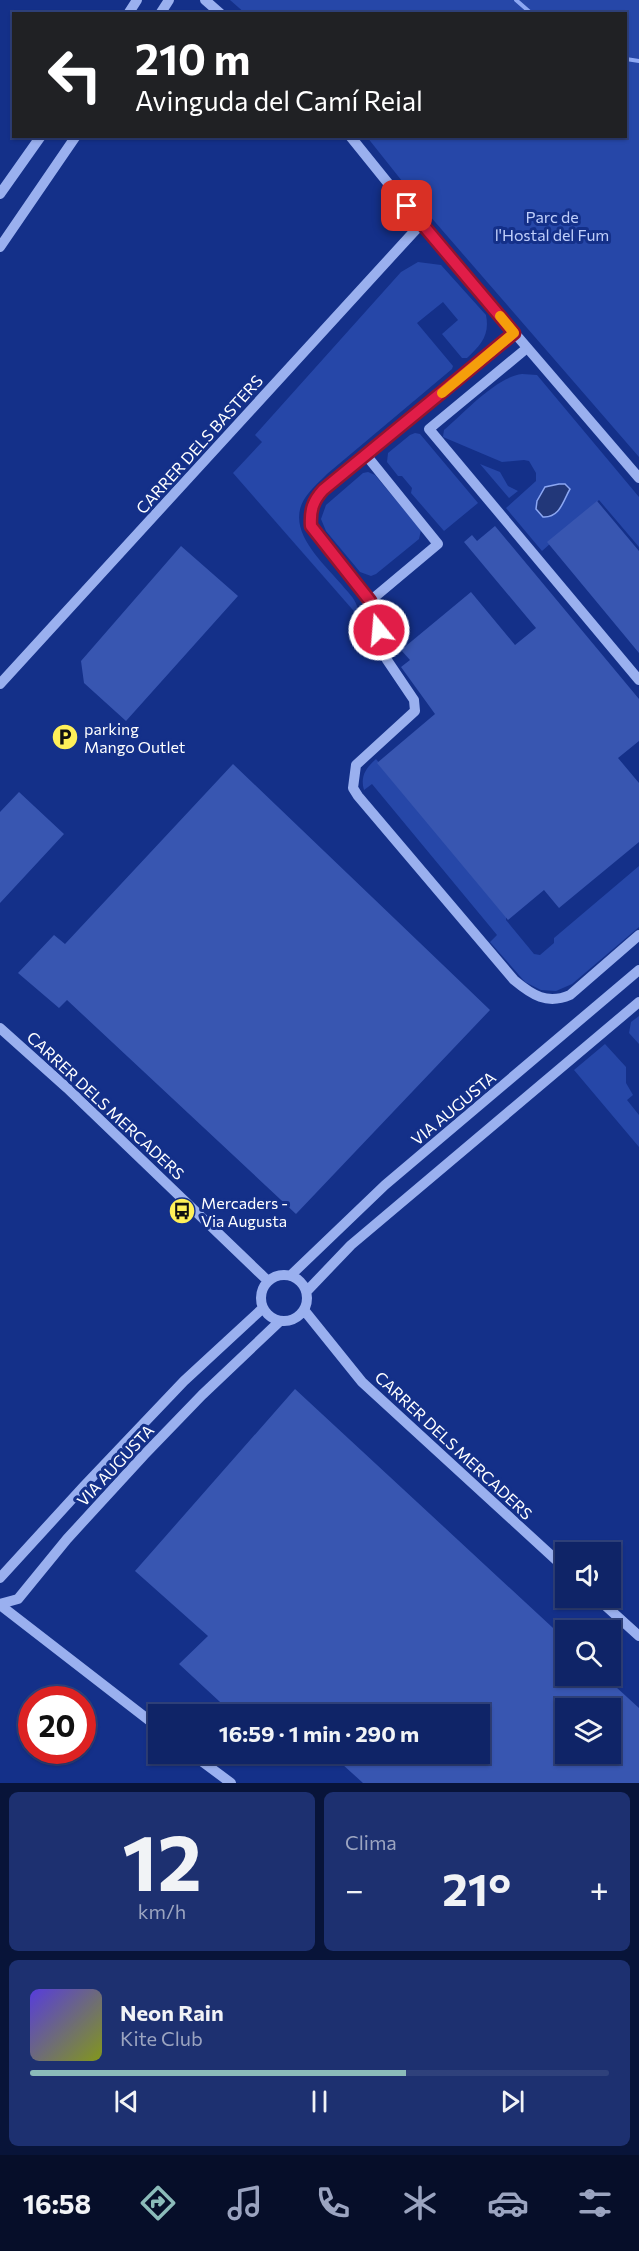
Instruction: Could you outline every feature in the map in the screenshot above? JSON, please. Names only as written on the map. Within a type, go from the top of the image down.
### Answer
[{"type":"street","points":[[204,0],[219,12]]},
{"type":"street","points":[[0,194],[40,138]]},
{"type":"street","points":[[0,247],[75,138]]},
{"type":"street","points":[[352,138],[421,224],[639,478]]},
{"type":"street","name":"CARRER DELS BASTERS","points":[[0,684],[421,224]]},
{"type":"street","points":[[514,333],[323,490],[313,501],[311,526],[370,601],[387,660],[414,700],[415,711],[356,765],[354,789],[514,980],[528,992],[543,999],[559,999],[570,995],[639,935]]},
{"type":"street","points":[[527,348],[429,429],[639,680]]},
{"type":"street","points":[[366,455],[438,544],[370,601]]},
{"type":"street","name":"VIA AUGUSTA","points":[[291,1275],[385,1185],[639,970]]},
{"type":"street","points":[[307,1291],[351,1245],[639,1002]]},
{"type":"street","name":"CARRER DELS MERCADERS","points":[[0,1028],[67,1088],[268,1281]]},
{"type":"street","points":[[291,1275],[303,1284],[307,1291],[307,1304],[298,1317],[280,1321],[268,1315],[263,1308],[261,1293],[268,1281],[275,1276],[291,1275]]},
{"type":"street","name":"VIA AUGUSTA","points":[[0,1578],[134,1432],[184,1381],[263,1308]]},
{"type":"street","name":"CARRER DELS MERCADERS","points":[[304,1310],[362,1382],[555,1559]]},
{"type":"street","name":"VIA AUGUSTA","points":[[0,1605],[18,1599],[67,1539],[144,1455],[202,1395],[280,1321]]},
{"type":"street","points":[[0,1605],[148,1719]]},
{"type":"street","points":[[608,1608],[639,1636]]},
{"type":"street","points":[[205,1764],[231,1783]]},
{"type":"green space","name":"Parc de l'Hostal del Fum","points":[[230,0],[639,0],[639,457],[429,215],[368,138],[627,138],[627,12],[244,12]]},
{"type":"green space","points":[[418,262],[441,265],[486,315],[487,328],[476,349],[467,358],[462,358],[442,334],[458,320],[443,302],[417,323],[453,366],[452,369],[327,474],[305,498],[300,510],[299,522],[303,534],[317,556],[354,600],[359,617],[233,473],[262,442],[255,435],[401,272]]},
{"type":"green space","points":[[522,374],[537,375],[639,497],[639,547],[599,500],[542,551],[506,508],[536,481],[536,473],[529,461],[502,462],[443,437],[444,430],[491,389]]},
{"type":"green space","points":[[415,433],[420,434],[478,503],[444,531],[411,493],[412,488],[387,462],[388,453]]},
{"type":"green space","points":[[480,464],[500,472],[508,486],[518,491],[509,498]]},
{"type":"green space","points":[[368,472],[375,475],[421,530],[419,539],[371,576],[360,572],[326,531],[321,519],[326,505],[363,473]]},
{"type":"green space","points":[[376,759],[506,913],[506,920],[534,954],[540,955],[554,943],[554,938],[639,866],[639,927],[572,984],[556,991],[541,990],[525,982],[490,942],[497,935],[372,784],[364,790],[365,773]]},
{"type":"green space","points":[[639,1016],[639,1044],[629,1033],[631,1022]]},
{"type":"green space","points":[[605,1044],[626,1067],[626,1083],[633,1095],[627,1100],[639,1115],[639,1147],[574,1070]]},
{"type":"shaded area","points":[[565,484],[570,489],[557,512],[549,517],[543,517],[536,509],[537,501],[545,487]]},
{"type":"building","points":[[597,501],[639,551],[639,653],[547,542]]},
{"type":"building","points":[[495,526],[639,699],[639,741],[618,758],[639,783],[639,842],[559,908],[544,890],[508,920],[377,763],[435,714],[401,667],[410,660],[401,650],[471,592],[515,645],[536,628],[464,542],[472,535],[477,541]]},
{"type":"building","points":[[181,546],[238,596],[126,721],[84,683],[81,661]]},
{"type":"building","points":[[233,764],[490,1010],[296,1214],[67,1000],[59,1008],[18,973],[54,935],[65,944]]},
{"type":"building","points":[[19,792],[64,834],[0,903],[0,812]]},
{"type":"building","points":[[295,1389],[555,1630],[555,1686],[615,1686],[639,1708],[639,1783],[363,1783],[342,1764],[490,1764],[490,1704],[222,1704],[179,1664],[208,1636],[135,1571]]},
{"type":"waterway","points":[[516,0],[530,12]]},
{"type":"waterway","points":[[627,59],[639,61]]},
{"type":"slow traffic","points":[[442,393],[514,333],[500,316]]},
{"type":"place","name":"parking Mango Outlet","points":[[65,737]]},
{"type":"place","name":"Mercaders - Via Augusta","points":[[182,1211]]},
{"type":"route","points":[[379,630],[370,601],[311,526],[310,513],[313,501],[323,490],[514,333],[407,206]]}]
